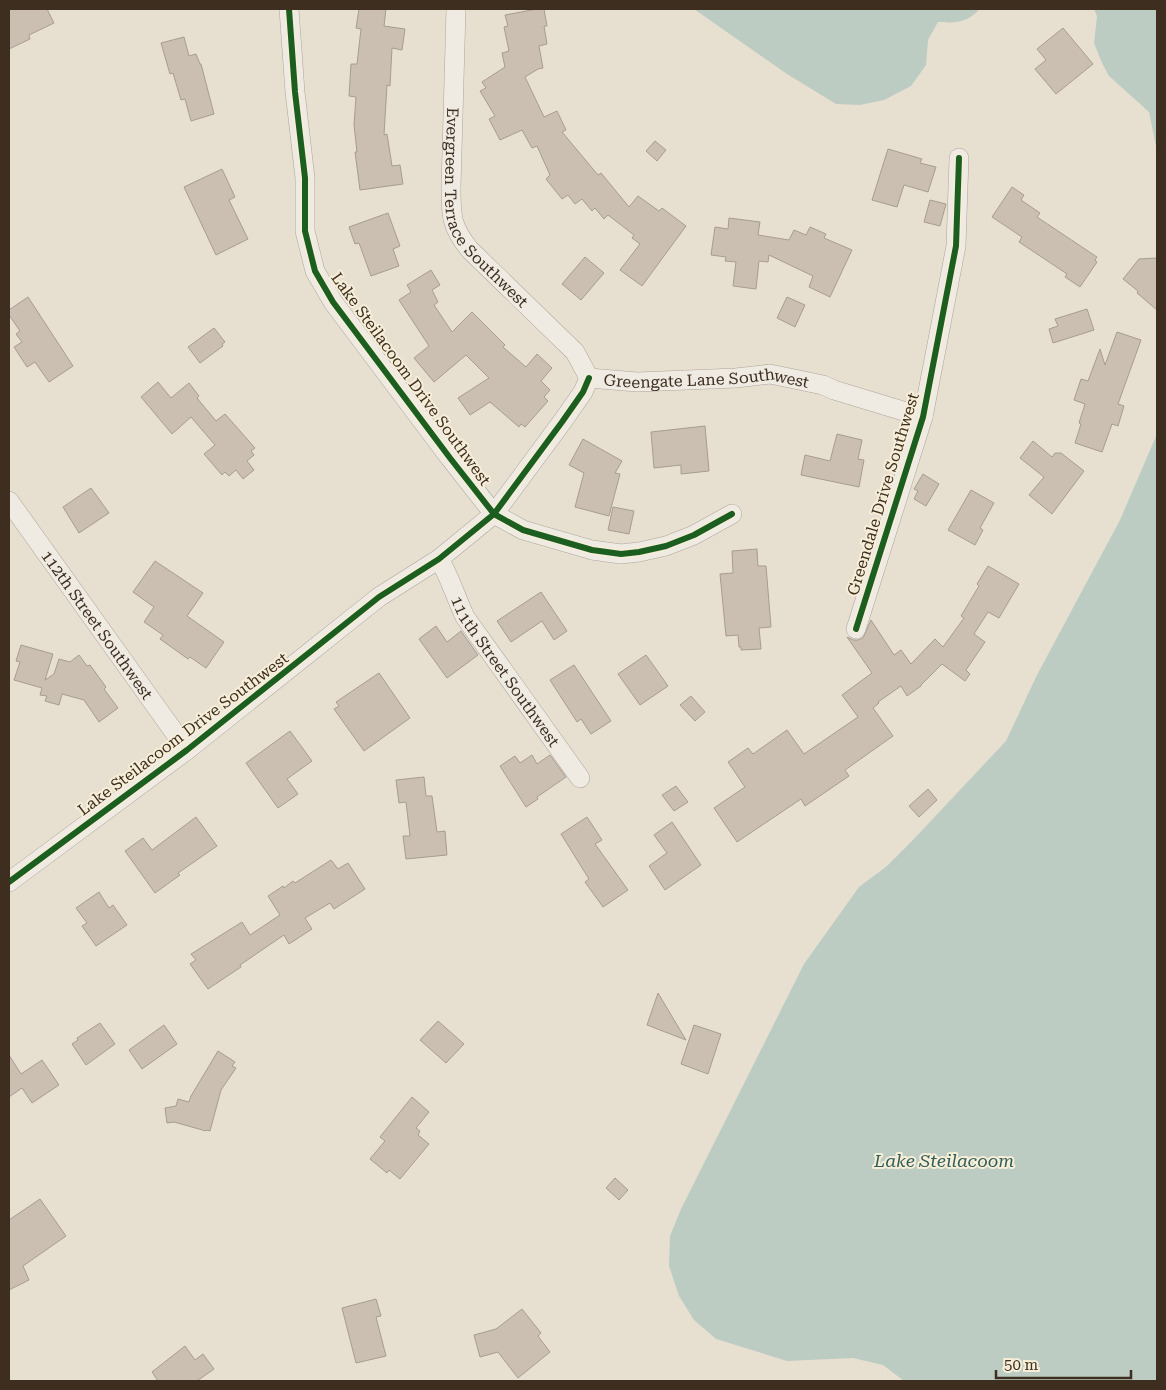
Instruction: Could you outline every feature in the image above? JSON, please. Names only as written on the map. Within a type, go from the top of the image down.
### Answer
[{"type":"street","name":"Lake Steilacoom Drive Southwest","points":[[9,882],[187,750],[379,598],[439,559],[494,514],[333,302],[315,271],[305,231],[305,178],[295,92],[289,9]]},
{"type":"street","name":"Evergreen Terrace Southwest","points":[[456,9],[451,187],[451,207],[454,225],[458,236],[470,250],[575,352],[589,378]]},
{"type":"street","name":"Greendale Drive Southwest","points":[[856,629],[923,418],[956,246],[959,158]]},
{"type":"street","name":"Greengate Lane Southwest","points":[[494,514],[562,422],[589,378],[637,382],[736,378],[770,374],[823,385],[923,418]]},
{"type":"street","name":"112th Street Southwest","points":[[9,501],[187,750]]},
{"type":"street","points":[[494,514],[523,530],[592,550],[621,554],[666,546],[694,535],[732,514]]},
{"type":"street","name":"111th Street Southwest","points":[[439,559],[466,616],[580,778]]},
{"type":"water","points":[[694,9],[980,9],[966,20],[938,22],[928,40],[926,65],[911,86],[884,100],[860,105],[836,104],[787,74]]},
{"type":"water","points":[[1094,9],[1157,9],[1157,151],[1149,112],[1109,76],[1102,63],[1094,43],[1097,16]]},
{"type":"water","name":"Lake Steilacoom","points":[[1157,434],[1157,1381],[904,1381],[883,1365],[853,1358],[787,1361],[716,1339],[694,1320],[679,1296],[669,1266],[670,1236],[681,1209],[804,964],[859,887],[887,866],[1006,741],[1037,675],[1120,520]]},
{"type":"building","points":[[9,9],[47,9],[54,23],[29,35],[30,39],[9,49]]},
{"type":"building","points":[[359,9],[386,9],[384,26],[405,29],[402,50],[392,48],[390,86],[387,85],[384,135],[387,134],[392,166],[400,165],[403,184],[360,190],[355,152],[357,152],[354,125],[356,97],[349,96],[351,64],[357,64],[361,29],[356,28]]},
{"type":"building","points":[[544,9],[547,26],[544,26],[547,44],[539,46],[543,68],[525,77],[544,117],[557,111],[566,130],[562,132],[598,175],[601,173],[629,207],[638,196],[659,211],[662,208],[686,226],[642,286],[620,270],[640,244],[632,238],[634,235],[608,215],[604,219],[595,208],[592,211],[582,199],[575,204],[568,195],[562,199],[546,179],[550,175],[537,146],[532,148],[522,130],[500,140],[489,119],[495,116],[480,91],[486,88],[482,82],[505,67],[502,53],[509,51],[504,27],[508,26],[505,15]]},
{"type":"building","points":[[1063,28],[1093,64],[1056,94],[1035,69],[1046,60],[1037,49]]},
{"type":"building","points":[[184,37],[189,56],[196,54],[201,64],[214,114],[191,121],[185,99],[181,100],[173,73],[170,74],[161,43]]},
{"type":"building","points":[[655,141],[666,150],[657,161],[646,151]]},
{"type":"building","points":[[888,149],[922,159],[920,163],[936,167],[928,192],[904,185],[897,207],[872,200]]},
{"type":"building","points":[[222,169],[235,197],[229,200],[248,239],[216,255],[184,187]]},
{"type":"building","points":[[1012,187],[1024,195],[1021,200],[1040,213],[1037,217],[1097,257],[1095,260],[1097,262],[1080,287],[1065,277],[1067,274],[1019,242],[1022,237],[992,217]]},
{"type":"building","points":[[930,200],[946,204],[940,226],[924,222]]},
{"type":"building","points":[[388,213],[400,246],[393,249],[399,266],[371,276],[359,243],[355,244],[349,227]]},
{"type":"building","points":[[729,218],[760,222],[758,235],[789,240],[794,230],[806,235],[810,227],[826,234],[824,238],[852,250],[830,297],[809,287],[813,276],[769,255],[768,262],[759,261],[756,289],[733,286],[736,262],[725,261],[726,257],[711,255],[715,227],[728,229]]},
{"type":"building","points":[[585,257],[604,273],[581,300],[562,284]]},
{"type":"building","points":[[1157,258],[1157,310],[1123,279],[1139,259]]},
{"type":"building","points":[[431,270],[440,285],[432,290],[438,302],[434,305],[452,332],[472,312],[505,345],[503,347],[526,367],[537,354],[552,368],[541,381],[550,390],[544,397],[548,401],[525,427],[521,424],[519,427],[490,402],[470,415],[458,398],[489,378],[466,355],[434,382],[414,358],[429,346],[399,300],[411,292],[407,285]]},
{"type":"building","points":[[28,297],[73,366],[49,382],[35,362],[27,367],[14,347],[22,342],[16,334],[20,331],[9,315],[9,310]]},
{"type":"building","points":[[787,297],[805,305],[795,327],[777,318]]},
{"type":"building","points":[[1087,309],[1094,330],[1053,343],[1049,329],[1058,326],[1055,319]]},
{"type":"building","points":[[214,328],[225,342],[222,344],[223,346],[200,363],[188,347]]},
{"type":"building","points":[[1117,332],[1141,340],[1118,404],[1124,406],[1118,426],[1112,424],[1102,452],[1075,443],[1085,404],[1074,400],[1081,379],[1088,381],[1100,349],[1105,365]]},
{"type":"building","points":[[158,382],[171,398],[189,383],[199,396],[197,398],[216,421],[225,414],[255,448],[251,451],[254,455],[247,461],[254,470],[243,479],[236,470],[229,476],[225,472],[222,475],[204,454],[215,445],[191,417],[172,434],[141,397]]},
{"type":"building","points":[[705,426],[709,471],[681,474],[681,465],[654,468],[651,432]]},
{"type":"building","points":[[837,434],[862,440],[858,459],[864,460],[859,487],[801,475],[805,455],[830,461]]},
{"type":"building","points":[[583,439],[622,461],[615,473],[620,474],[609,516],[575,507],[584,473],[569,465]]},
{"type":"building","points":[[1033,441],[1052,457],[1055,453],[1061,453],[1084,471],[1052,514],[1029,495],[1044,477],[1020,458]]},
{"type":"building","points":[[923,474],[939,484],[926,506],[914,499],[918,491],[914,489]]},
{"type":"building","points":[[91,488],[109,513],[79,533],[63,507]]},
{"type":"building","points":[[971,490],[994,503],[980,528],[983,530],[975,545],[948,530]]},
{"type":"building","points":[[613,507],[634,511],[629,534],[608,530]]},
{"type":"building","points":[[757,549],[758,566],[766,566],[771,627],[759,628],[761,649],[741,650],[738,635],[726,636],[720,574],[733,573],[732,551]]},
{"type":"building","points":[[155,561],[203,593],[187,616],[224,642],[206,668],[190,657],[188,659],[160,639],[163,635],[144,622],[154,607],[133,592]]},
{"type":"building","points":[[988,566],[1019,584],[999,618],[988,612],[974,634],[985,642],[966,670],[970,674],[965,681],[942,664],[921,686],[907,696],[901,686],[878,702],[873,708],[893,736],[845,770],[849,776],[805,806],[801,799],[737,842],[714,808],[745,787],[728,762],[748,748],[753,754],[787,730],[804,754],[858,717],[842,695],[872,673],[847,637],[853,640],[863,638],[871,620],[894,655],[901,650],[911,664],[935,639],[943,647],[964,618],[961,616],[979,586],[977,584]]},
{"type":"building","points":[[541,592],[567,631],[554,640],[542,621],[511,642],[497,621]]},
{"type":"building","points":[[436,626],[447,642],[461,631],[478,655],[447,678],[419,639]]},
{"type":"building","points":[[21,645],[53,654],[45,680],[54,674],[59,659],[70,662],[79,655],[87,666],[90,665],[118,708],[99,722],[84,700],[62,694],[59,705],[45,701],[47,696],[40,695],[42,688],[14,680],[20,662],[16,661]]},
{"type":"building","points":[[646,655],[668,686],[640,705],[618,674]]},
{"type":"building","points":[[574,665],[611,721],[591,734],[581,719],[577,722],[550,680]]},
{"type":"building","points":[[379,673],[410,718],[364,751],[334,709],[339,706],[336,702]]},
{"type":"building","points":[[691,696],[705,712],[695,721],[680,705]]},
{"type":"building","points":[[290,731],[312,761],[287,779],[298,794],[278,808],[246,763]]},
{"type":"building","points":[[532,755],[537,764],[550,755],[566,777],[526,807],[500,766],[515,756],[520,763]]},
{"type":"building","points":[[424,777],[426,796],[432,796],[437,832],[445,831],[447,855],[406,859],[403,836],[410,836],[406,802],[399,803],[396,780]]},
{"type":"building","points":[[676,786],[688,802],[674,811],[662,795]]},
{"type":"building","points":[[928,789],[937,800],[919,817],[909,806]]},
{"type":"building","points":[[196,817],[217,846],[178,873],[180,875],[155,893],[125,851],[143,838],[152,850]]},
{"type":"building","points":[[587,817],[602,840],[595,844],[628,890],[603,907],[585,882],[589,879],[561,834]]},
{"type":"building","points":[[672,822],[701,865],[665,890],[649,866],[667,853],[654,835]]},
{"type":"building","points":[[331,860],[338,869],[348,863],[365,889],[334,909],[330,903],[305,918],[312,929],[289,944],[284,935],[208,989],[190,964],[196,960],[191,954],[242,922],[250,935],[280,915],[268,896],[293,881],[295,883]]},
{"type":"building","points":[[99,892],[109,908],[113,905],[127,925],[96,946],[82,926],[87,923],[76,908]]},
{"type":"building","points":[[658,993],[686,1040],[647,1025]]},
{"type":"building","points":[[438,1021],[464,1044],[446,1063],[420,1040]]},
{"type":"building","points":[[100,1023],[115,1044],[86,1065],[72,1044],[78,1040],[77,1038]]},
{"type":"building","points":[[164,1025],[177,1044],[142,1069],[129,1050]]},
{"type":"building","points":[[694,1025],[721,1034],[708,1074],[681,1064]]},
{"type":"building","points":[[218,1051],[235,1062],[232,1066],[236,1068],[221,1090],[210,1131],[174,1122],[167,1123],[165,1108],[176,1106],[178,1099],[189,1102]]},
{"type":"building","points":[[9,1055],[21,1074],[42,1060],[59,1085],[32,1103],[22,1088],[9,1097]]},
{"type":"building","points":[[412,1097],[429,1112],[416,1128],[420,1131],[418,1135],[429,1144],[400,1179],[389,1170],[387,1173],[370,1159],[385,1141],[380,1137]]},
{"type":"building","points":[[615,1178],[628,1190],[619,1200],[606,1188]]},
{"type":"building","points":[[40,1199],[66,1236],[23,1266],[29,1280],[9,1290],[9,1220]]},
{"type":"building","points":[[376,1299],[381,1316],[376,1317],[386,1356],[356,1363],[342,1308]]},
{"type":"building","points":[[522,1309],[541,1333],[538,1336],[550,1352],[518,1378],[498,1352],[480,1357],[474,1335],[496,1329]]},
{"type":"building","points":[[185,1346],[195,1360],[203,1354],[214,1369],[197,1381],[158,1381],[152,1372]]},
{"type":"cycle path","points":[[289,9],[295,92],[305,178],[305,231],[315,271],[333,302],[494,514],[523,530],[592,550],[621,554],[666,546],[694,535],[732,514]]},
{"type":"cycle path","points":[[856,629],[923,417],[956,246],[959,158]]},
{"type":"cycle path","points":[[9,882],[187,750],[379,597],[439,559],[494,514],[583,392],[589,378]]}]
